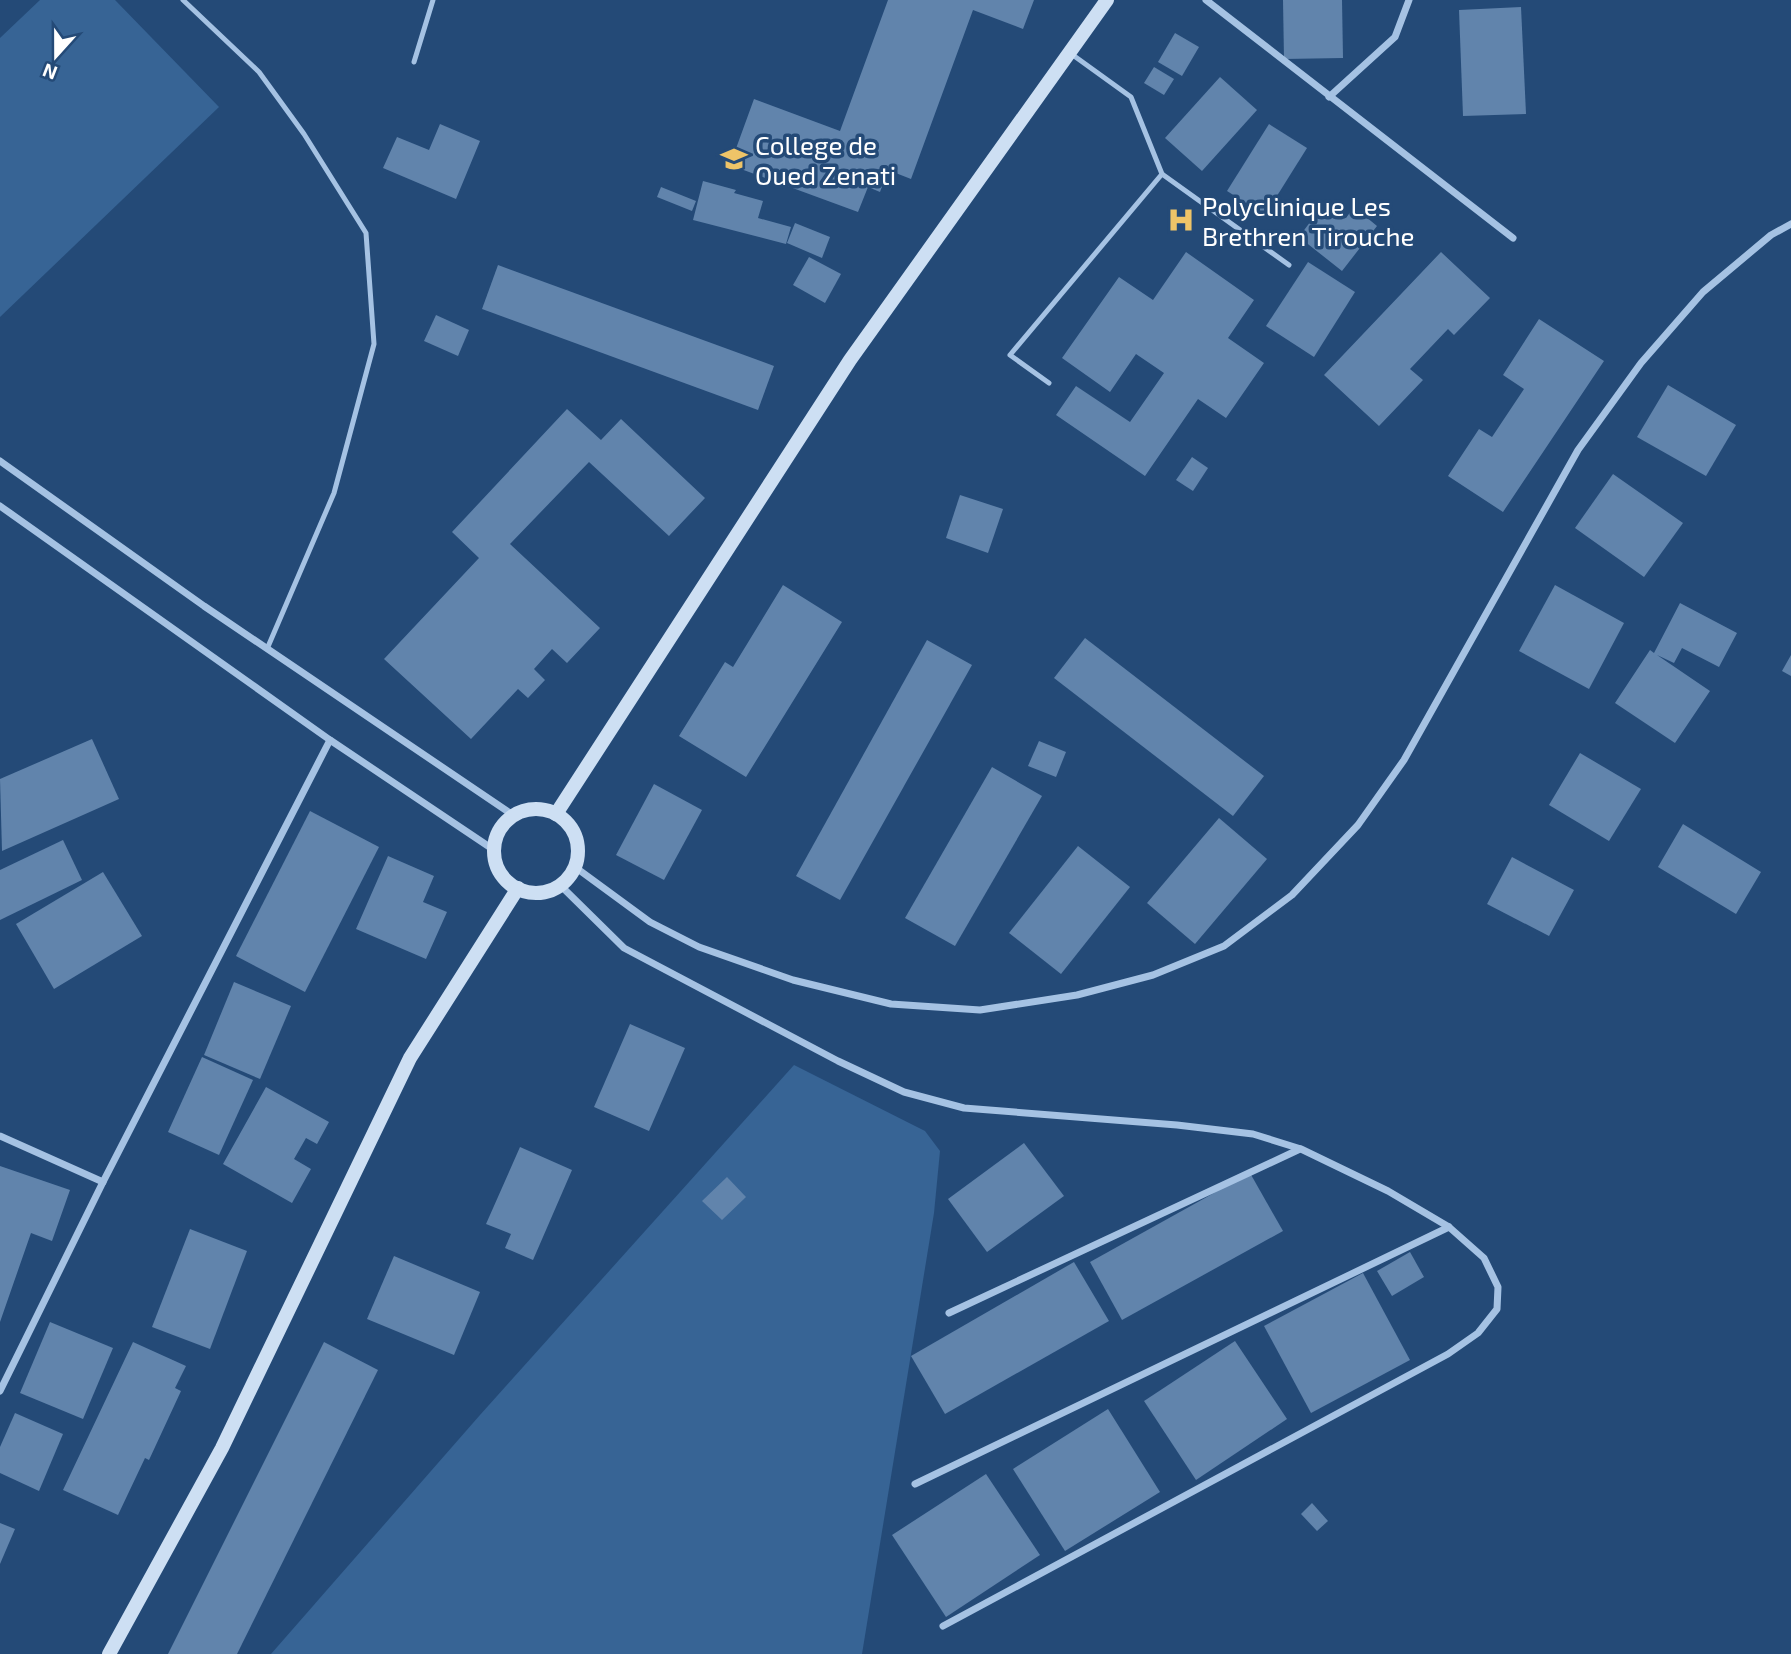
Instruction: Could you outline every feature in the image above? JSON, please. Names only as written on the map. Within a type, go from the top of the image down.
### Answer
[{"type":"main road","points":[[556,814],[850,359],[1107,0]]},
{"type":"main road","points":[[535,809],[556,814],[570,825],[576,839],[578,853],[575,867],[560,886],[532,892],[518,888],[503,877],[496,864],[494,850],[497,836],[513,815],[535,809]]},
{"type":"main road","points":[[109,1654],[222,1448],[410,1058],[518,888]]},
{"type":"street","points":[[1206,0],[1513,238]]},
{"type":"street","points":[[1329,97],[1395,37],[1409,0]]},
{"type":"street","points":[[575,867],[650,922],[699,947],[793,980],[891,1004],[979,1010],[1077,995],[1153,975],[1224,946],[1292,894],[1357,825],[1404,760],[1578,450],[1641,363],[1703,292],[1771,235],[1791,224]]},
{"type":"street","points":[[0,461],[267,649],[513,815]]},
{"type":"street","points":[[0,506],[330,740],[494,850]]},
{"type":"street","points":[[0,1391],[103,1182],[330,740]]},
{"type":"street","points":[[560,886],[624,948],[838,1061],[904,1092],[964,1108],[1177,1125],[1253,1134],[1301,1149],[1388,1191],[1449,1227],[1484,1258],[1498,1287],[1497,1309],[1478,1333],[1448,1354],[943,1626]]},
{"type":"street","points":[[0,1136],[103,1182]]},
{"type":"street","points":[[949,1313],[1301,1149]]},
{"type":"street","points":[[915,1484],[1449,1227]]},
{"type":"lane","points":[[183,0],[258,72],[304,134],[366,233],[374,344],[334,492],[267,649]]},
{"type":"lane","points":[[414,62],[433,0]]},
{"type":"lane","points":[[1070,53],[1131,97],[1162,174],[1289,265]]},
{"type":"lane","points":[[1049,383],[1010,355],[1162,174]]},
{"type":"shaded area","points":[[40,0],[115,0],[219,107],[0,317],[0,38]]},
{"type":"shaded area","points":[[794,1065],[925,1131],[940,1151],[934,1213],[862,1654],[271,1654],[480,1415]]},
{"type":"building","points":[[888,0],[1034,0],[1023,29],[973,10],[911,179],[888,170],[880,192],[868,187],[858,212],[730,165],[754,99],[840,131]]},
{"type":"building","points":[[1283,0],[1342,0],[1343,58],[1284,59]]},
{"type":"building","points":[[1521,7],[1526,114],[1463,116],[1459,10]]},
{"type":"building","points":[[1175,33],[1199,47],[1182,76],[1158,62]]},
{"type":"building","points":[[1154,67],[1174,79],[1164,95],[1144,83]]},
{"type":"building","points":[[1220,77],[1257,110],[1202,171],[1165,138]]},
{"type":"building","points":[[440,124],[480,141],[456,199],[383,168],[397,137],[429,150]]},
{"type":"building","points":[[1269,124],[1307,148],[1265,215],[1227,191]]},
{"type":"building","points":[[703,181],[763,201],[758,218],[791,227],[786,244],[693,220]]},
{"type":"building","points":[[661,187],[696,201],[692,211],[657,197]]},
{"type":"building","points":[[1325,202],[1346,218],[1354,207],[1377,226],[1342,271],[1299,237]]},
{"type":"building","points":[[795,223],[830,237],[822,258],[787,243]]},
{"type":"building","points":[[1186,252],[1254,300],[1228,338],[1264,363],[1226,418],[1198,399],[1145,476],[1056,415],[1076,386],[1130,422],[1164,373],[1136,354],[1110,392],[1062,358],[1119,277],[1153,300]]},
{"type":"building","points":[[1441,252],[1490,298],[1454,335],[1448,329],[1410,369],[1423,380],[1379,426],[1324,375]]},
{"type":"building","points":[[809,257],[841,274],[825,303],[793,285]]},
{"type":"building","points":[[1308,262],[1355,292],[1314,357],[1266,326]]},
{"type":"building","points":[[498,265],[774,366],[758,410],[482,309]]},
{"type":"building","points":[[436,315],[469,330],[458,356],[424,341]]},
{"type":"building","points":[[1539,319],[1604,361],[1503,512],[1448,476],[1479,429],[1492,437],[1524,389],[1503,375]]},
{"type":"building","points":[[1668,385],[1736,425],[1706,476],[1637,437]]},
{"type":"building","points":[[567,409],[601,440],[621,419],[705,498],[669,536],[589,462],[510,544],[600,628],[567,663],[552,649],[534,669],[545,680],[528,698],[518,689],[471,739],[384,659],[479,558],[452,532]]},
{"type":"building","points":[[1192,457],[1208,468],[1193,491],[1176,480]]},
{"type":"building","points":[[1613,474],[1683,523],[1644,577],[1575,528]]},
{"type":"building","points":[[960,495],[1003,509],[988,553],[946,538]]},
{"type":"building","points":[[783,585],[842,622],[746,777],[679,736],[725,662],[733,667]]},
{"type":"building","points":[[1555,585],[1624,623],[1589,689],[1519,651]]},
{"type":"building","points":[[1680,603],[1737,633],[1719,667],[1682,648],[1674,663],[1657,655],[1710,691],[1675,743],[1615,703],[1650,650],[1654,653]]},
{"type":"building","points":[[1085,638],[1264,776],[1233,816],[1054,678]]},
{"type":"building","points":[[927,640],[972,665],[840,900],[796,876]]},
{"type":"building","points":[[1791,655],[1791,676],[1782,671]]},
{"type":"building","points":[[92,739],[119,799],[2,851],[0,779]]},
{"type":"building","points":[[1039,741],[1066,752],[1056,777],[1028,766]]},
{"type":"building","points":[[1580,753],[1641,789],[1609,841],[1549,805]]},
{"type":"building","points":[[992,767],[1042,796],[955,946],[905,918]]},
{"type":"building","points":[[654,784],[702,810],[664,880],[616,855]]},
{"type":"building","points":[[310,811],[379,847],[305,992],[236,956]]},
{"type":"building","points":[[1219,818],[1267,859],[1195,944],[1147,903]]},
{"type":"building","points":[[1683,824],[1761,872],[1736,914],[1658,867]]},
{"type":"building","points":[[63,840],[82,880],[0,920],[0,870]]},
{"type":"building","points":[[1078,846],[1130,887],[1061,974],[1009,933]]},
{"type":"building","points":[[388,856],[434,876],[423,902],[447,912],[426,959],[356,929]]},
{"type":"building","points":[[1512,857],[1574,890],[1549,936],[1487,904]]},
{"type":"building","points":[[103,872],[142,936],[54,989],[16,924]]},
{"type":"building","points":[[234,982],[291,1006],[260,1079],[204,1055]]},
{"type":"building","points":[[630,1024],[685,1048],[649,1131],[594,1107]]},
{"type":"building","points":[[202,1057],[253,1080],[219,1155],[168,1132]]},
{"type":"building","points":[[266,1087],[329,1122],[317,1144],[306,1138],[294,1159],[311,1169],[292,1203],[223,1164]]},
{"type":"building","points":[[1024,1143],[1064,1196],[987,1252],[948,1199]]},
{"type":"building","points":[[520,1147],[572,1170],[533,1260],[505,1248],[511,1234],[486,1224]]},
{"type":"building","points":[[0,1166],[70,1190],[52,1241],[31,1233],[0,1322]]},
{"type":"building","points":[[1250,1173],[1283,1231],[1122,1320],[1090,1262]]},
{"type":"building","points":[[727,1177],[746,1197],[722,1220],[702,1201]]},
{"type":"building","points":[[190,1229],[247,1251],[210,1349],[152,1327]]},
{"type":"building","points":[[1410,1252],[1424,1277],[1392,1296],[1377,1271]]},
{"type":"building","points":[[394,1256],[480,1292],[454,1355],[367,1319]]},
{"type":"building","points":[[1074,1262],[1109,1321],[945,1414],[911,1356]]},
{"type":"building","points":[[1363,1273],[1410,1360],[1311,1413],[1264,1326]]},
{"type":"building","points":[[50,1322],[113,1348],[83,1419],[20,1393]]},
{"type":"building","points":[[1235,1341],[1287,1419],[1196,1480],[1144,1401]]},
{"type":"building","points":[[133,1342],[186,1366],[175,1388],[181,1391],[149,1460],[145,1458],[118,1515],[63,1490]]},
{"type":"building","points":[[324,1342],[378,1370],[237,1654],[168,1654]]},
{"type":"building","points":[[1108,1409],[1160,1492],[1065,1551],[1013,1469]]},
{"type":"building","points":[[15,1413],[63,1434],[39,1491],[0,1473],[0,1447]]},
{"type":"building","points":[[986,1474],[1040,1555],[946,1617],[892,1535]]},
{"type":"building","points":[[1312,1503],[1328,1521],[1317,1531],[1301,1514]]},
{"type":"building","points":[[0,1523],[15,1529],[0,1564]]},
{"type":"place","name":"College de Oued Zenati","points":[[734,159]]},
{"type":"place","name":"Polyclinique Les Brethren Tirouche","points":[[1181,220]]}]
